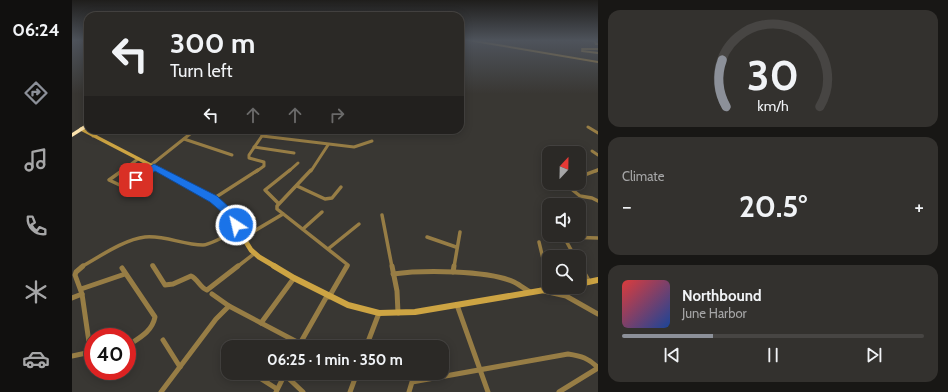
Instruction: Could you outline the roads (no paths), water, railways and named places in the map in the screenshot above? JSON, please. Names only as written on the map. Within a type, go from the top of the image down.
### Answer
[{"type":"highway","points":[[72,131],[84,124]]},
{"type":"highway","points":[[72,135],[84,128]]},
{"type":"street","points":[[576,58],[598,62]]},
{"type":"street","points":[[588,128],[598,133]]},
{"type":"street","points":[[89,134],[213,199],[226,210],[255,253],[271,265],[294,278],[328,297],[348,305],[379,313],[398,313],[542,291]]},
{"type":"street","points":[[93,136],[97,134]]},
{"type":"street","points":[[138,159],[109,180],[124,187],[190,134]]},
{"type":"street","points":[[213,199],[264,166],[264,162],[249,158],[254,147],[262,136],[354,147],[372,141]]},
{"type":"street","points":[[184,139],[232,155]]},
{"type":"street","points":[[301,340],[348,265],[277,210],[278,203],[297,186],[313,168],[328,145]]},
{"type":"street","points":[[254,147],[294,153]]},
{"type":"street","points":[[592,151],[598,155]]},
{"type":"street","points":[[278,203],[265,190],[298,163]]},
{"type":"street","points":[[128,175],[150,165]]},
{"type":"street","points":[[586,174],[598,170]]},
{"type":"street","points":[[297,186],[325,199],[332,198],[341,187]]},
{"type":"street","points":[[573,190],[580,196],[592,198],[598,201]]},
{"type":"street","points":[[302,229],[322,212]]},
{"type":"street","points":[[244,238],[283,214]]},
{"type":"street","points":[[382,215],[397,291],[398,313]]},
{"type":"street","points":[[328,249],[359,224]]},
{"type":"street","points":[[72,356],[91,354],[81,291],[75,275],[81,267],[135,239],[157,237],[190,244],[205,245],[237,227]]},
{"type":"street","points":[[453,272],[456,247],[460,232]]},
{"type":"street","points":[[571,250],[564,237],[598,238]]},
{"type":"street","points":[[427,238],[456,247]]},
{"type":"street","points":[[539,242],[542,254]]},
{"type":"street","points":[[152,265],[165,285],[173,284],[191,276],[196,278],[204,289],[207,290],[255,253]]},
{"type":"street","points":[[122,268],[154,317],[154,323],[151,329],[136,340]]},
{"type":"street","points":[[393,274],[416,270],[501,277],[514,282],[531,293]]},
{"type":"street","points":[[72,298],[81,291],[125,274]]},
{"type":"street","points":[[586,277],[589,282]]},
{"type":"street","points":[[261,323],[294,278]]},
{"type":"street","points":[[586,283],[598,280]]},
{"type":"street","points":[[212,294],[229,306],[290,340]]},
{"type":"street","points":[[556,294],[566,296],[598,314]]},
{"type":"street","points":[[457,305],[488,392]]},
{"type":"street","points":[[161,392],[216,319],[229,306]]},
{"type":"street","points":[[369,340],[379,313]]},
{"type":"street","points":[[163,340],[180,367]]},
{"type":"street","points":[[409,392],[412,382],[568,354],[584,357],[592,361],[598,368],[562,391]]},
{"type":"street","points":[[262,380],[277,390],[282,380]]},
{"type":"street","points":[[291,380],[303,392]]},
{"type":"street","points":[[350,392],[354,380]]}]
